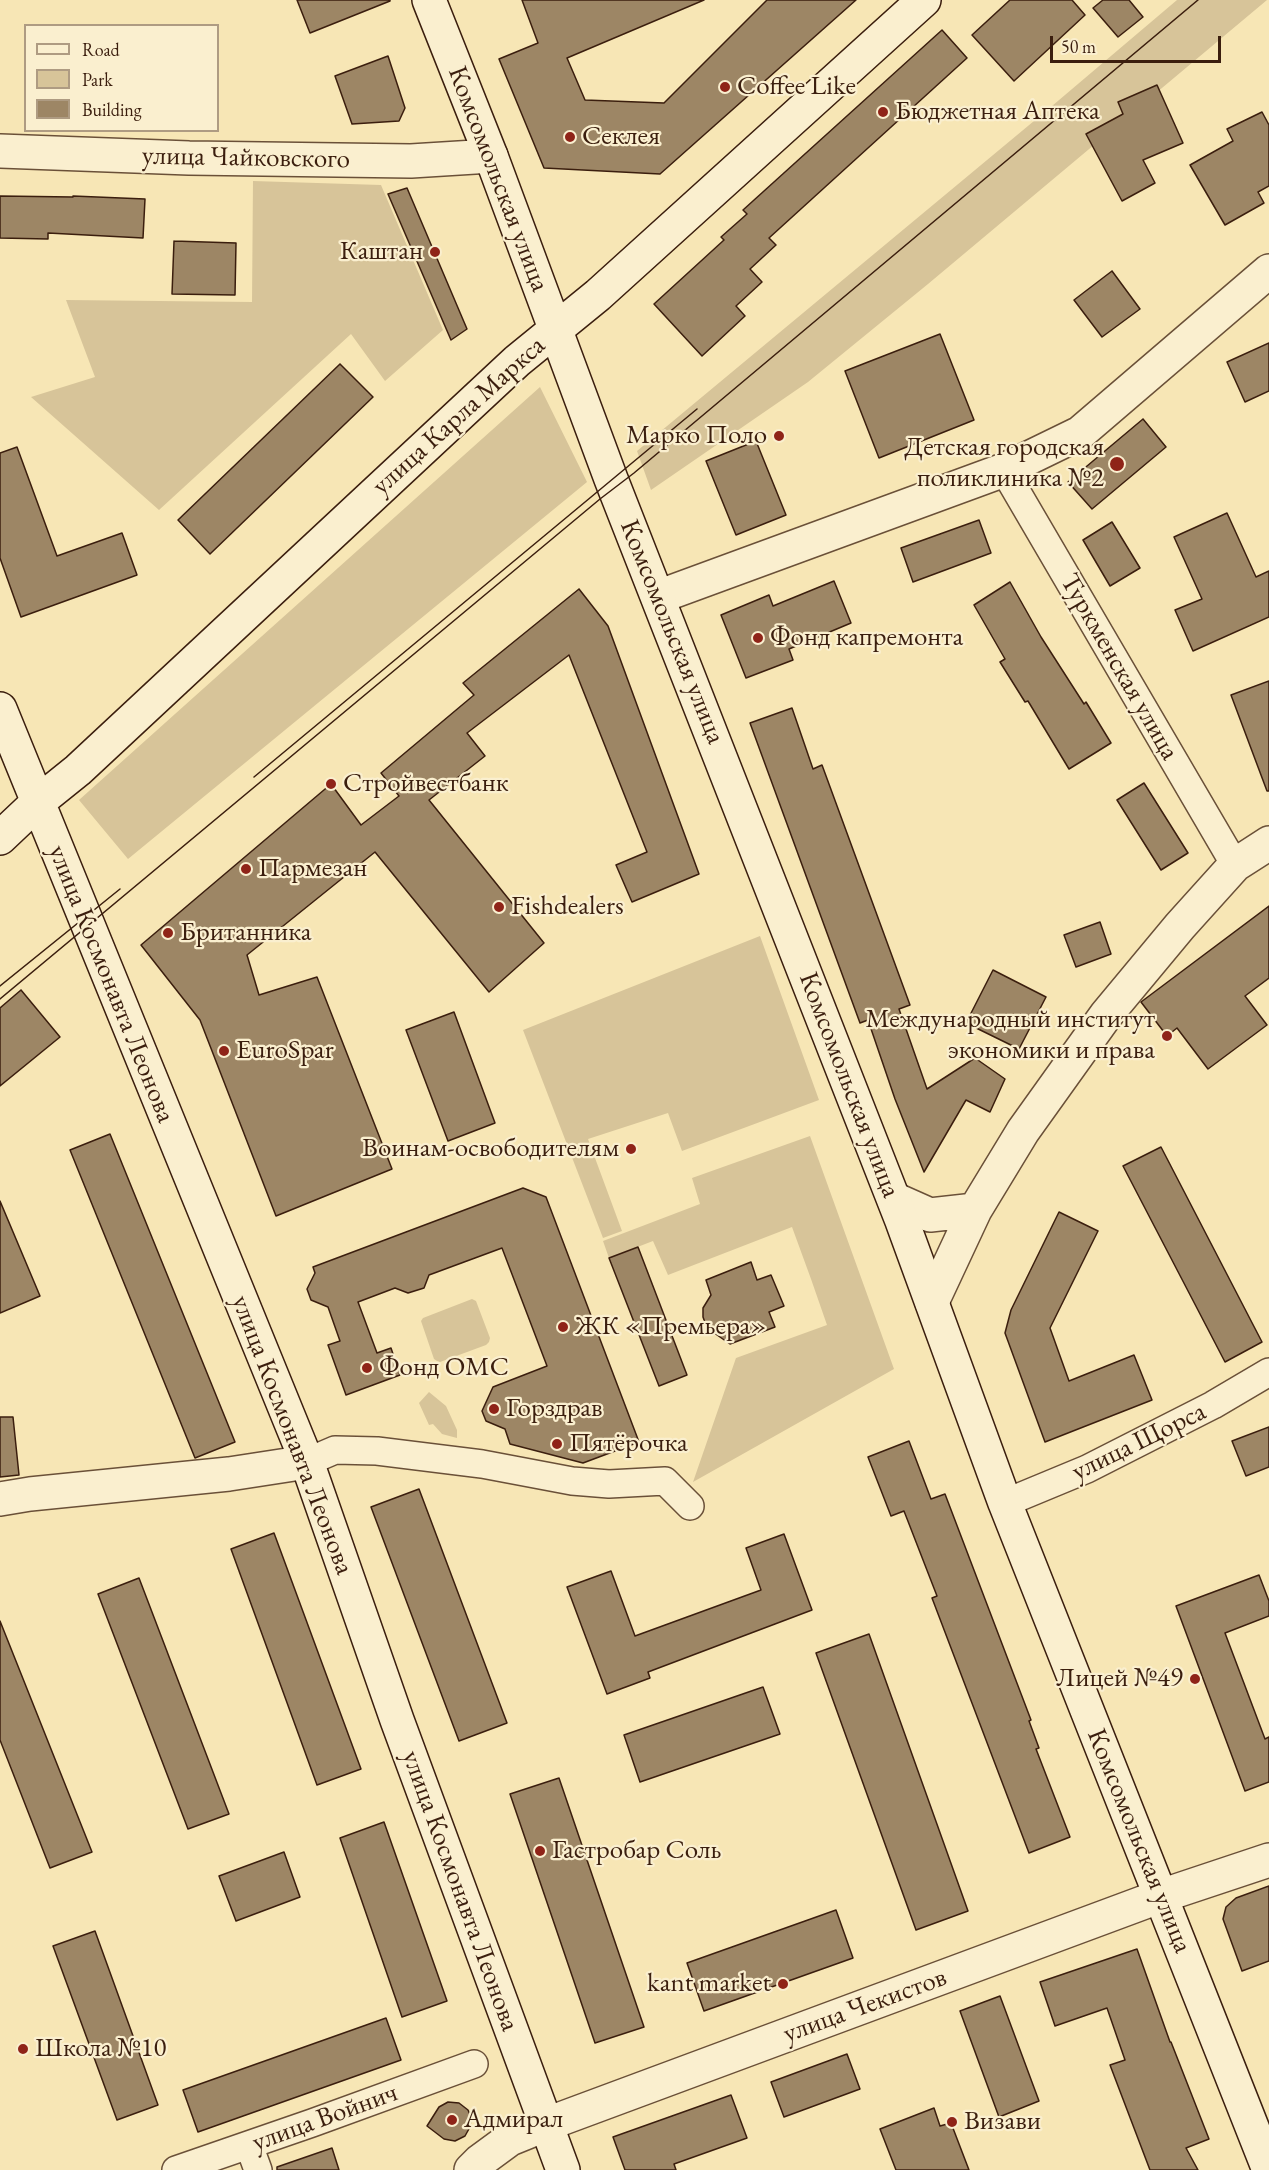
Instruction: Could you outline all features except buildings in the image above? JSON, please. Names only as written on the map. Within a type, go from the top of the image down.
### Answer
[{"type":"main road","name":"Комсомольская улица","points":[[429,0],[492,156],[550,319],[894,1199],[1005,1503],[1269,2170]]},
{"type":"main road","name":"улица Карла Маркса","points":[[550,319],[586,277],[895,0]]},
{"type":"main road","name":"улица Карла Маркса","points":[[0,838],[34,796],[107,717],[247,590],[507,340],[598,295],[924,0]]},
{"type":"main road","name":"улица Чайковского","points":[[0,151],[189,158],[411,161],[492,156]]},
{"type":"main road","points":[[658,597],[1004,470],[1080,433],[1269,271]]},
{"type":"main road","name":"улица Космонавта Леонова","points":[[0,709],[307,1462],[397,1720],[563,2170]]},
{"type":"main road","name":"улица Карла Маркса","points":[[0,818],[34,796]]},
{"type":"main road","points":[[932,1302],[975,1210],[1023,1131],[1106,1015],[1180,926],[1235,865],[1269,843]]},
{"type":"main road","points":[[894,1199],[930,1215],[975,1210]]},
{"type":"main road","points":[[0,1499],[229,1474],[307,1462]]},
{"type":"main road","name":"улица Чекистов","points":[[471,2170],[510,2139],[547,2124],[1161,1896],[1269,1860]]},
{"type":"street","name":"Туркменская улица","points":[[1004,470],[1235,865]]},
{"type":"street","name":"улица Щорса","points":[[1005,1503],[1087,1469],[1213,1405],[1269,1372]]},
{"type":"street","points":[[307,1462],[335,1450],[377,1450],[482,1464],[572,1481],[609,1484],[665,1481],[690,1506]]},
{"type":"street","name":"улица Войнич","points":[[176,2170],[254,2158],[474,2064]]},
{"type":"green space","points":[[1177,0],[1267,0],[808,382],[651,490],[637,451]]},
{"type":"green space","points":[[253,181],[381,185],[443,330],[385,381],[351,334],[159,510],[31,397],[95,377],[66,300],[252,302]]},
{"type":"green space","points":[[540,387],[587,482],[128,859],[79,800]]},
{"type":"green space","points":[[760,936],[819,1100],[682,1151],[668,1113],[588,1139],[622,1231],[603,1238],[523,1030]]},
{"type":"green space","points":[[810,1136],[894,1369],[693,1482],[736,1358],[827,1325],[792,1227],[668,1275],[653,1241],[609,1258],[603,1241],[700,1204],[692,1178]]},
{"type":"green space","points":[[472,1299],[476,1301],[490,1338],[489,1342],[440,1362],[437,1361],[434,1359],[421,1321],[423,1318]]},
{"type":"green space","points":[[429,1392],[446,1406],[457,1430],[457,1438],[442,1434],[433,1424],[429,1425],[419,1403]]},
{"type":"tram line","points":[[0,999],[634,473],[1198,0]]},
{"type":"tram line","points":[[254,777],[697,409]]},
{"type":"tram line","points":[[0,986],[120,889]]},
{"type":"place","name":"Coffee Like","points":[[725,87]]},
{"type":"place","name":"Бюджетная Аптека","points":[[883,112]]},
{"type":"place","name":"Секлея","points":[[570,137]]},
{"type":"place","name":"Каштан","points":[[435,252]]},
{"type":"place","name":"Марко Поло","points":[[779,436]]},
{"type":"place","name":"Детская городская поликлиника №2","points":[[1117,464]]},
{"type":"place","name":"Фонд капремонта","points":[[758,638]]},
{"type":"place","name":"Стройвестбанк","points":[[331,784]]},
{"type":"place","name":"Пармезан","points":[[246,869]]},
{"type":"place","name":"Fishdealers","points":[[499,907]]},
{"type":"place","name":"Британника","points":[[168,933]]},
{"type":"place","name":"Международный институт экономики и права","points":[[1167,1036]]},
{"type":"place","name":"EuroSpar","points":[[224,1051]]},
{"type":"place","name":"Воинам-освободителям","points":[[631,1149]]},
{"type":"place","name":"ЖК «Премьера»","points":[[563,1327]]},
{"type":"place","name":"Фонд ОМС","points":[[367,1368]]},
{"type":"place","name":"Горздрав","points":[[494,1409]]},
{"type":"place","name":"Пятёрочка","points":[[557,1444]]},
{"type":"place","name":"Лицей №49","points":[[1195,1679]]},
{"type":"place","name":"Гастробар Соль","points":[[540,1851]]},
{"type":"place","name":"kant market","points":[[783,1984]]},
{"type":"place","name":"Школа №10","points":[[23,2049]]},
{"type":"place","name":"Адмирал","points":[[452,2120]]},
{"type":"place","name":"Визави","points":[[952,2122]]}]
